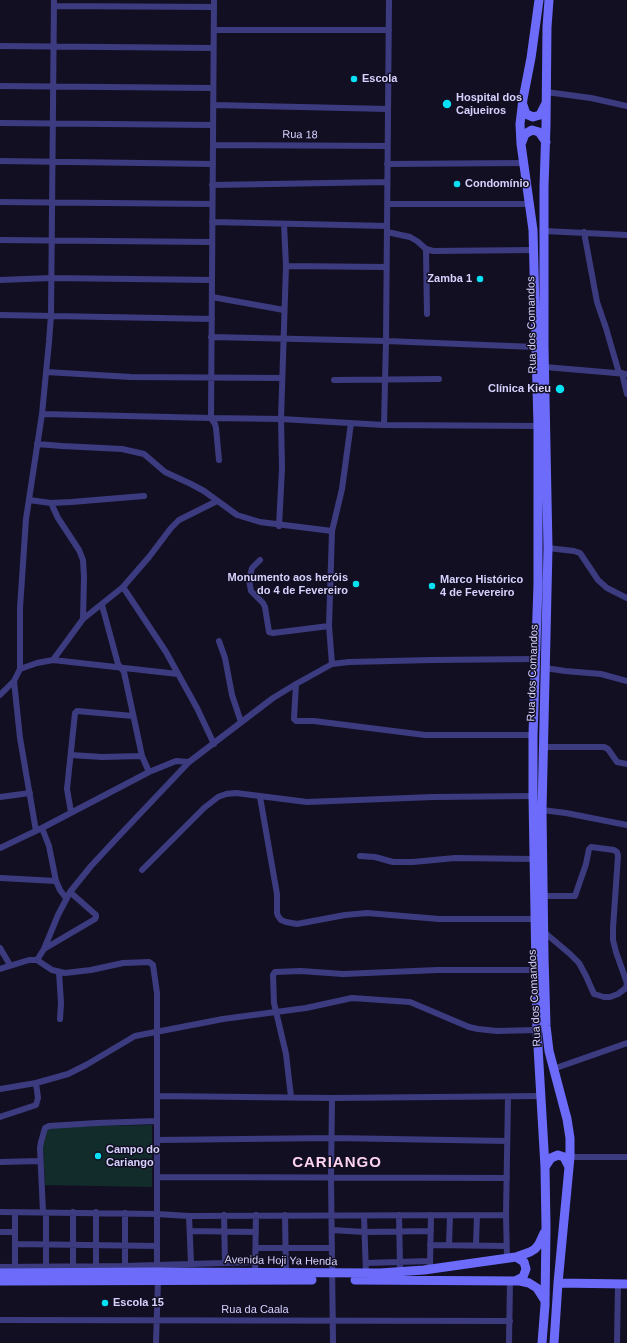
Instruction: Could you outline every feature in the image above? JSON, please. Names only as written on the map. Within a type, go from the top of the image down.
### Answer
[{"type":"main road","name":"Rua dos Comandos","points":[[539,0],[531,58],[522,99],[520,124],[534,250],[535,347],[538,426],[538,584],[533,735],[533,859],[537,1030],[545,1167],[545,1300],[542,1343]]},
{"type":"main road","name":"Rua dos Comandos","points":[[549,0],[547,27],[544,187],[548,548],[542,810],[544,932],[546,1026],[549,1051],[567,1119],[570,1138],[570,1157],[558,1282],[554,1343]]},
{"type":"main road","points":[[522,99],[524,111],[529,116],[533,117],[540,116],[543,112],[546,97]]},
{"type":"main road","points":[[522,144],[526,134],[532,130],[539,132],[546,142]]},
{"type":"main road","points":[[545,1167],[551,1158],[558,1155],[564,1157],[569,1167]]},
{"type":"main road","name":"Avenida Hoji Ya Henda","points":[[0,1273],[255,1273],[333,1277],[400,1272],[431,1265],[512,1257],[530,1252],[539,1244],[546,1227]]},
{"type":"main road","points":[[512,1257],[524,1262],[526,1270],[523,1277],[513,1280]]},
{"type":"main road","name":"Avenida Hoji Ya Henda","points":[[0,1281],[157,1272],[513,1280],[525,1281],[533,1285],[540,1291],[545,1300]]},
{"type":"main road","points":[[558,1282],[622,1284]]},
{"type":"street","points":[[384,425],[389,0]]},
{"type":"street","points":[[0,695],[14,681],[20,669],[20,608],[26,519],[42,414],[51,315],[54,3],[214,3],[211,418],[216,428],[219,460]]},
{"type":"street","points":[[214,30],[389,30]]},
{"type":"street","points":[[0,46],[213,48]]},
{"type":"street","points":[[0,86],[53,85],[213,88]]},
{"type":"street","points":[[546,97],[591,98],[627,106]]},
{"type":"street","points":[[213,105],[388,109]]},
{"type":"street","points":[[0,123],[213,125]]},
{"type":"street","name":"Rua 18","points":[[213,145],[388,146]]},
{"type":"street","points":[[0,161],[52,163],[213,164]]},
{"type":"street","points":[[387,164],[524,163]]},
{"type":"street","points":[[212,185],[387,182]]},
{"type":"street","points":[[0,202],[212,204]]},
{"type":"street","points":[[387,204],[530,204]]},
{"type":"street","points":[[212,222],[387,229],[410,237],[426,249],[434,251],[534,250]]},
{"type":"street","points":[[279,526],[282,468],[281,418],[286,266],[284,224]]},
{"type":"street","points":[[544,231],[627,235]]},
{"type":"street","points":[[584,232],[597,302],[623,373],[627,394]]},
{"type":"street","points":[[0,240],[212,242]]},
{"type":"street","points":[[426,249],[427,314]]},
{"type":"street","points":[[286,266],[386,267]]},
{"type":"street","points":[[0,280],[51,278],[212,280]]},
{"type":"street","points":[[212,297],[284,310]]},
{"type":"street","points":[[0,315],[212,318]]},
{"type":"street","points":[[211,337],[386,341],[535,347]]},
{"type":"street","points":[[545,367],[623,373]]},
{"type":"street","points":[[46,372],[131,377],[282,378]]},
{"type":"street","points":[[334,380],[439,379]]},
{"type":"street","points":[[42,414],[281,418],[384,425],[538,426]]},
{"type":"street","points":[[332,664],[329,626],[332,531],[342,489],[351,423]]},
{"type":"street","points":[[37,444],[122,449],[144,454],[166,472],[191,484],[237,515],[255,521],[279,526],[332,531]]},
{"type":"street","points":[[29,500],[51,503],[124,499],[144,496]]},
{"type":"street","points":[[53,660],[83,618],[102,605],[123,587],[179,520],[217,501]]},
{"type":"street","points":[[51,503],[58,518],[79,550],[83,560],[83,618]]},
{"type":"street","points":[[548,548],[580,553],[598,580],[607,588],[627,598]]},
{"type":"street","points":[[260,560],[252,568],[249,580],[252,591],[265,607],[269,632],[273,633],[329,626]]},
{"type":"street","points":[[123,587],[166,652],[197,708],[214,744]]},
{"type":"street","points":[[102,605],[118,664],[124,672],[142,756],[149,772]]},
{"type":"street","points":[[219,641],[225,658],[232,695],[241,722]]},
{"type":"street","points":[[37,960],[44,949],[70,892],[102,855],[189,762],[273,698],[296,684],[332,664],[416,660],[536,659]]},
{"type":"street","points":[[20,669],[37,663],[53,660],[178,674]]},
{"type":"street","points":[[545,668],[602,674],[627,681]]},
{"type":"street","points":[[14,681],[20,738],[30,793],[39,829],[49,846],[56,881],[66,898]]},
{"type":"street","points":[[296,684],[294,720],[297,722],[314,721],[425,735],[533,735]]},
{"type":"street","points":[[71,812],[67,793],[75,714],[77,711],[133,716]]},
{"type":"street","points":[[543,747],[604,747],[608,749],[617,762],[627,764]]},
{"type":"street","points":[[71,755],[102,757],[142,756]]},
{"type":"street","points":[[0,848],[149,772],[176,761],[189,762]]},
{"type":"street","points":[[0,797],[30,793]]},
{"type":"street","points":[[142,870],[204,808],[218,797],[226,794],[236,793],[293,801],[313,802],[433,797],[533,796]]},
{"type":"street","points":[[260,797],[277,894],[277,913],[278,916],[286,922],[297,924],[367,913],[433,919],[534,919]]},
{"type":"street","points":[[542,810],[566,813],[627,825]]},
{"type":"street","points":[[544,896],[575,896],[590,847],[593,846],[614,850],[617,852],[613,940],[627,982],[626,988],[618,994],[610,997],[594,994],[579,963],[544,932]]},
{"type":"street","points":[[360,856],[375,857],[394,862],[413,862],[455,858],[533,859]]},
{"type":"street","points":[[1,878],[56,881]]},
{"type":"street","points":[[44,949],[95,919],[96,915],[70,892]]},
{"type":"street","points":[[0,948],[10,965]]},
{"type":"street","points":[[0,969],[29,960],[37,960],[59,972],[78,972],[123,963],[150,962],[154,970],[156,981],[157,1032],[158,1177],[156,1343]]},
{"type":"street","points":[[291,1097],[286,1054],[276,1012],[275,972],[302,971],[343,974],[438,970],[536,970]]},
{"type":"street","points":[[59,972],[61,1003],[60,1019]]},
{"type":"street","points":[[0,1089],[36,1084],[68,1074],[86,1065],[133,1036],[223,1019],[306,1008],[352,998],[404,1001],[415,1004],[469,1027],[478,1029],[497,1031],[537,1030]]},
{"type":"street","points":[[553,1069],[627,1043]]},
{"type":"street","points":[[0,1117],[36,1105],[38,1098],[36,1084]]},
{"type":"street","points":[[157,1096],[332,1098],[541,1096]]},
{"type":"street","points":[[508,1097],[506,1246],[512,1257]]},
{"type":"street","points":[[332,1098],[331,1177],[333,1343]]},
{"type":"street","points":[[46,1267],[45,1212],[40,1161],[41,1142],[45,1128],[49,1126],[157,1121]]},
{"type":"street","points":[[157,1140],[332,1138],[507,1142]]},
{"type":"street","points":[[570,1157],[627,1158]]},
{"type":"street","points":[[0,1162],[40,1161]]},
{"type":"street","points":[[158,1177],[507,1178]]},
{"type":"street","points":[[0,1212],[96,1212],[189,1216],[506,1215]]},
{"type":"street","points":[[15,1212],[15,1267]]},
{"type":"street","points":[[73,1212],[73,1267]]},
{"type":"street","points":[[96,1212],[96,1266]]},
{"type":"street","points":[[125,1213],[125,1266]]},
{"type":"street","points":[[255,1273],[256,1215]]},
{"type":"street","points":[[285,1215],[286,1274]]},
{"type":"street","points":[[399,1215],[400,1272]]},
{"type":"street","points":[[366,1262],[400,1262],[431,1265],[430,1215]]},
{"type":"street","points":[[449,1245],[450,1215]]},
{"type":"street","points":[[476,1245],[477,1215]]},
{"type":"street","points":[[189,1216],[191,1263]]},
{"type":"street","points":[[224,1216],[225,1262]]},
{"type":"street","points":[[364,1216],[366,1274]]},
{"type":"street","points":[[332,1230],[365,1232],[430,1232]]},
{"type":"street","points":[[190,1231],[256,1232]]},
{"type":"street","points":[[0,1232],[15,1232]]},
{"type":"street","points":[[15,1244],[157,1246]]},
{"type":"street","points":[[430,1244],[506,1246]]},
{"type":"street","points":[[256,1248],[332,1248]]},
{"type":"street","points":[[0,1267],[125,1266],[157,1272],[191,1263],[256,1262]]},
{"type":"street","points":[[509,1343],[513,1280]]},
{"type":"street","points":[[617,1343],[622,1284]]},
{"type":"street","name":"Rua da Caala","points":[[0,1320],[510,1321]]},
{"type":"green space","name":"Campo do Cariango","points":[[152,1125],[152,1187],[45,1185],[42,1127]]},
{"type":"place","name":"Escola","points":[[354,79]]},
{"type":"place","name":"Hospital dos Cajueiros","points":[[447,104]]},
{"type":"place","name":"Condomínio","points":[[457,184]]},
{"type":"place","name":"Zamba 1","points":[[480,279]]},
{"type":"place","name":"Clínica Kieu","points":[[560,389]]},
{"type":"place","name":"Monumento aos heróis do 4 de Fevereiro","points":[[356,584]]},
{"type":"place","name":"Marco Histórico 4 de Fevereiro","points":[[432,586]]},
{"type":"place","name":"Campo do Cariango","points":[[98,1156]]},
{"type":"place","name":"Escola 15","points":[[105,1303]]},
{"type":"district","name":"CARIANGO","points":[[337,1163]]}]
